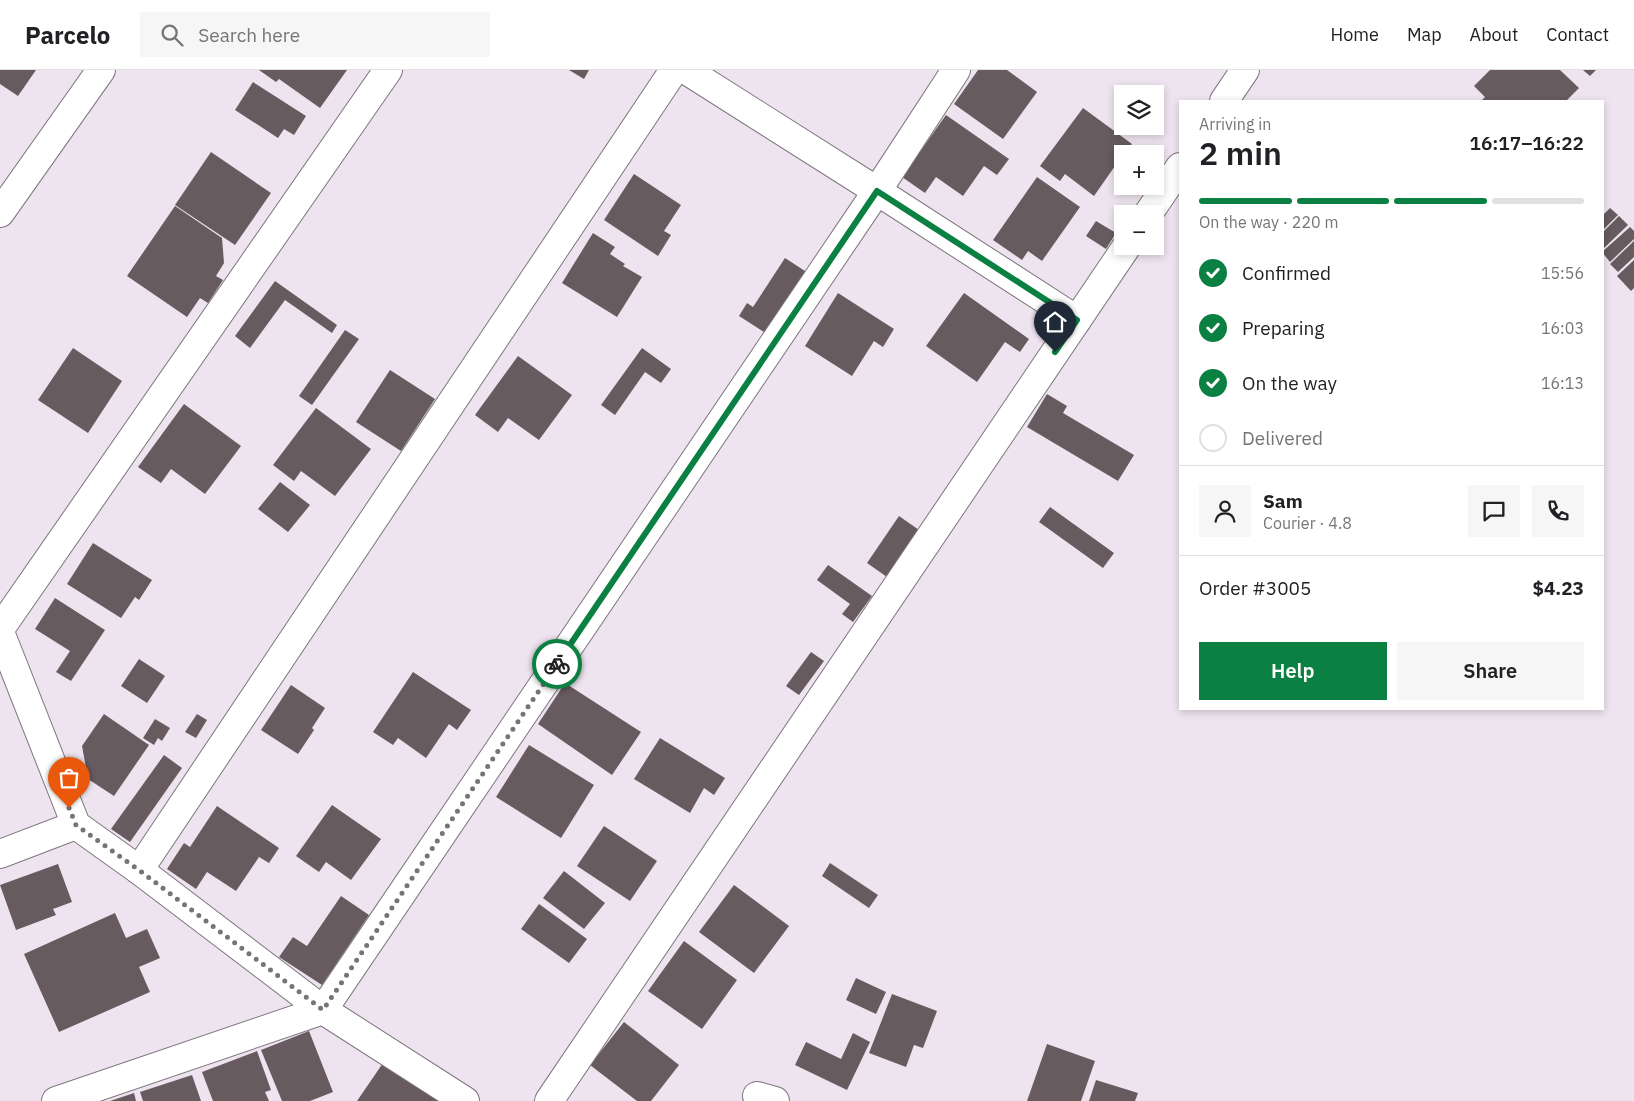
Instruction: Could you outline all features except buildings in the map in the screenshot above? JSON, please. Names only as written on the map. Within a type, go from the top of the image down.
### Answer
[{"type":"street","points":[[0,213],[101,70]]},
{"type":"street","points":[[388,70],[0,630],[76,825],[139,870],[323,1010],[465,1101]]},
{"type":"street","points":[[139,870],[674,70]]},
{"type":"street","points":[[686,70],[1077,320]]},
{"type":"street","points":[[56,1101],[323,1010],[877,191],[956,70]]},
{"type":"street","points":[[1225,100],[1245,70]]},
{"type":"street","points":[[1154,205],[1179,168]]},
{"type":"street","points":[[549,1101],[1121,255]]},
{"type":"street","points":[[0,854],[76,825]]},
{"type":"way so far","points":[[69,808],[76,825],[139,870],[323,1010],[557,664]]},
{"type":"route","points":[[557,664],[877,191],[1077,320],[1055,352]]}]
